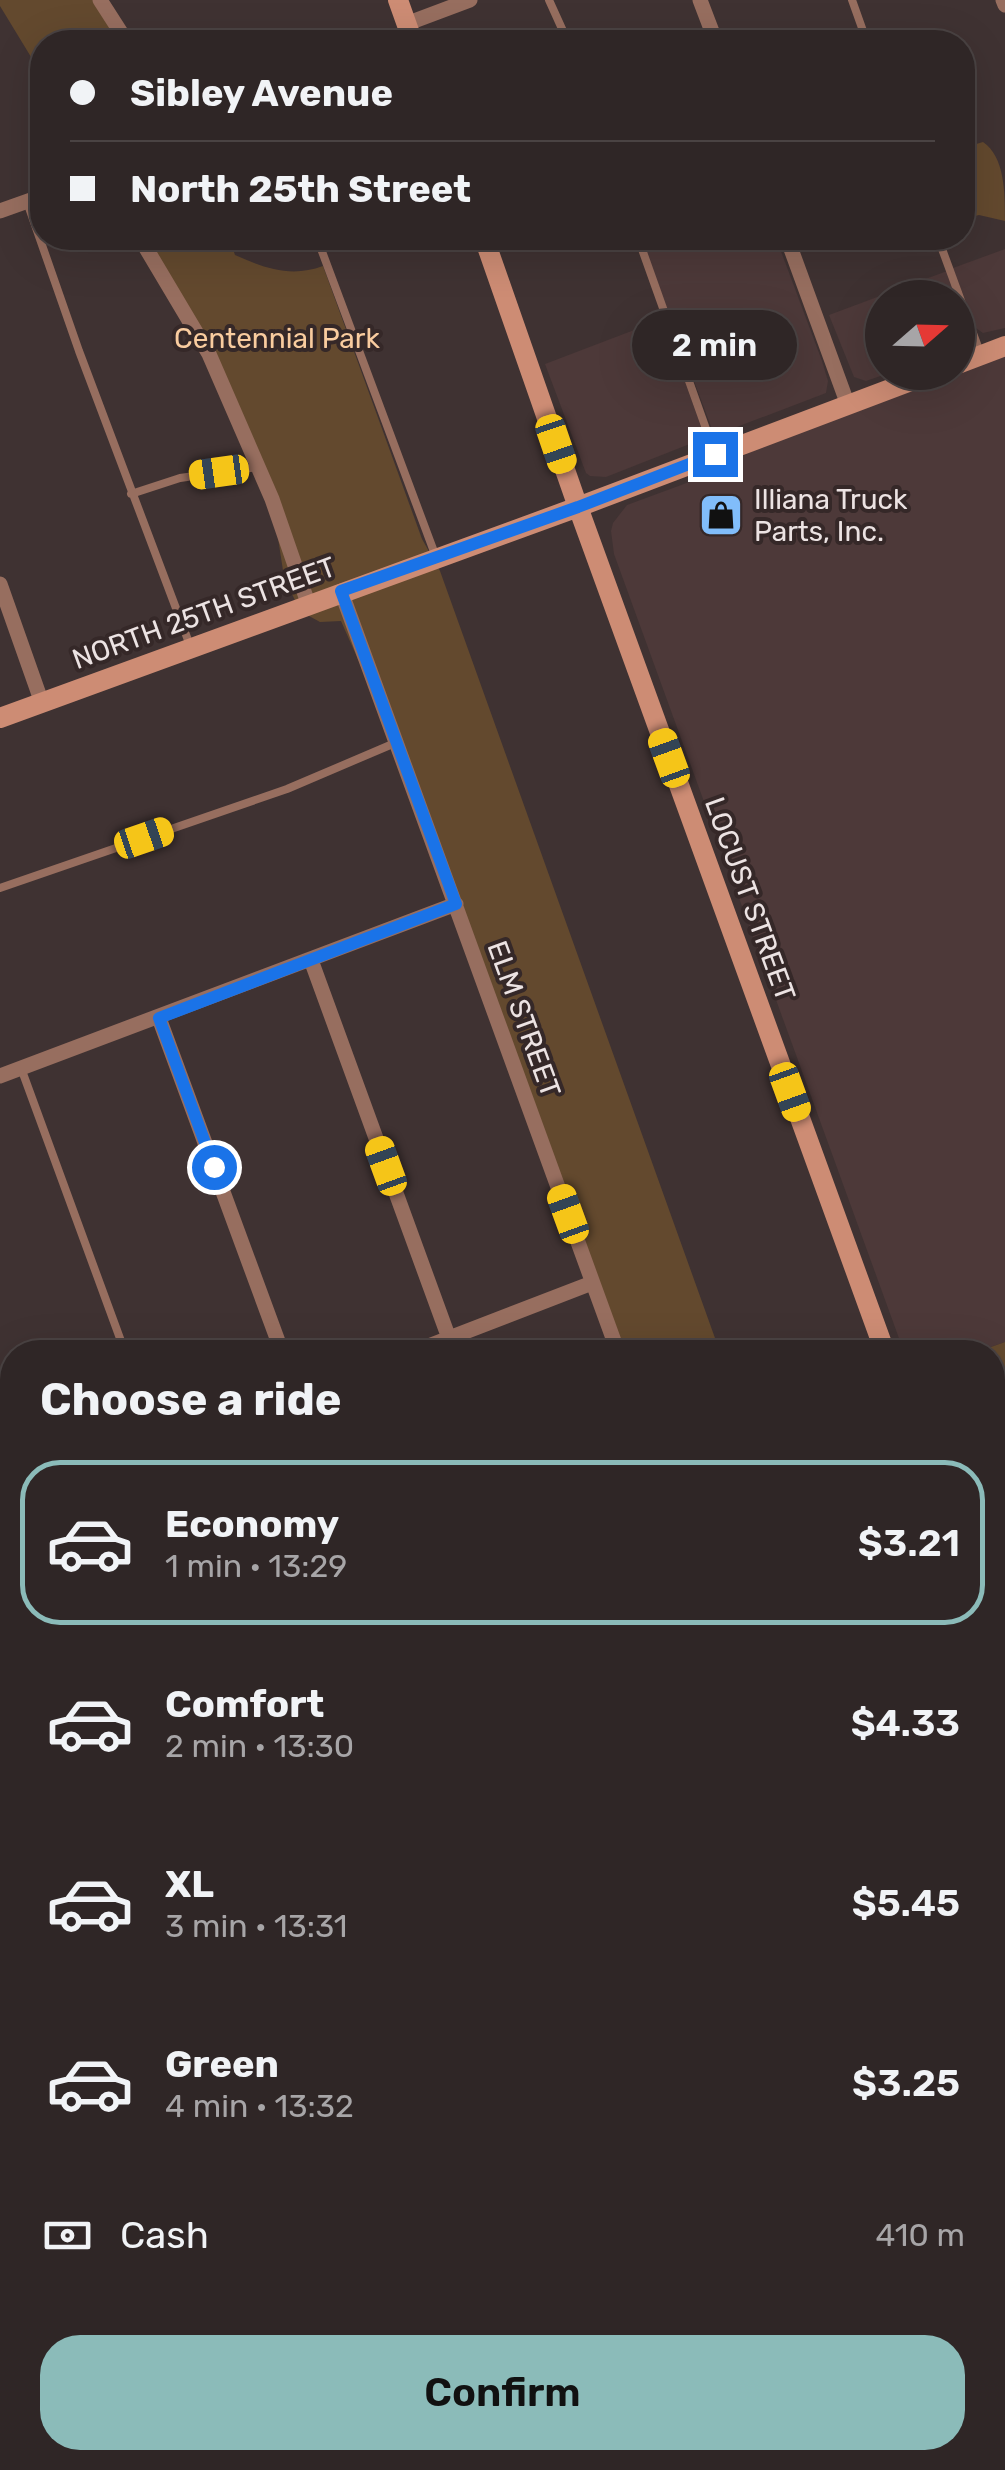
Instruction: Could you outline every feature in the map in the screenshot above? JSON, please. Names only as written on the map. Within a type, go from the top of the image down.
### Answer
[{"type":"street","points":[[100,0],[119,30]]},
{"type":"street","points":[[398,0],[409,30]]},
{"type":"street","points":[[415,30],[470,0]]},
{"type":"street","points":[[700,0],[711,30]]},
{"type":"street","points":[[0,211],[30,201]]},
{"type":"street","points":[[147,250],[209,354],[258,467],[308,603]]},
{"type":"street","name":"LOCUST STREET","points":[[488,250],[881,1340]]},
{"type":"street","points":[[791,250],[848,405]]},
{"type":"street","points":[[975,357],[1005,346]]},
{"type":"street","name":"NORTH 25TH STREET","points":[[0,718],[887,390]]},
{"type":"street","points":[[0,584],[42,703]]},
{"type":"street","name":"ELM STREET","points":[[341,591],[613,1340]]},
{"type":"street","points":[[0,1076],[456,904]]},
{"type":"street","points":[[311,960],[449,1340]]},
{"type":"street","points":[[159,1018],[278,1340]]},
{"type":"street","points":[[464,1340],[592,1283]]},
{"type":"lane","points":[[549,0],[563,30]]},
{"type":"lane","points":[[852,0],[863,30]]},
{"type":"lane","points":[[52,250],[132,494],[191,648]]},
{"type":"lane","points":[[322,250],[436,557]]},
{"type":"lane","points":[[642,250],[715,454]]},
{"type":"lane","points":[[942,250],[981,355]]},
{"type":"lane","points":[[132,494],[180,478],[258,467]]},
{"type":"lane","points":[[0,888],[287,789],[396,742]]},
{"type":"lane","points":[[22,1068],[121,1340]]},
{"type":"shaded area","points":[[1005,249],[1005,328],[983,333],[976,328],[975,280],[958,280],[953,268]]},
{"type":"shaded area","points":[[645,250],[780,250],[822,361],[828,381],[826,393],[721,433],[713,432]]},
{"type":"shaded area","points":[[947,271],[950,280],[923,280]]},
{"type":"shaded area","points":[[865,302],[865,381],[854,377],[829,315]]},
{"type":"shaded area","points":[[663,319],[705,438],[606,477],[590,476],[545,364]]},
{"type":"shaded area","points":[[1005,356],[1005,1340],[900,1340],[614,554],[613,523],[627,505],[692,481],[761,447],[914,390],[975,390],[975,367]]},
{"type":"green space","points":[[0,0],[100,0],[119,30],[30,30],[30,55]]},
{"type":"green space","points":[[983,142],[1000,166],[1005,221],[975,216],[975,144]]},
{"type":"green space","name":"Centennial Park","points":[[147,250],[233,250],[235,255],[289,271],[323,266],[422,539],[440,571],[716,1340],[614,1340],[395,743],[341,621],[320,622],[300,611],[284,577],[272,499],[209,354]]},
{"type":"place","name":"Illiana Truck Parts, Inc.","points":[[721,515]]},
{"type":"route","points":[[214,1167],[159,1018],[456,904],[341,591],[715,454]]}]
